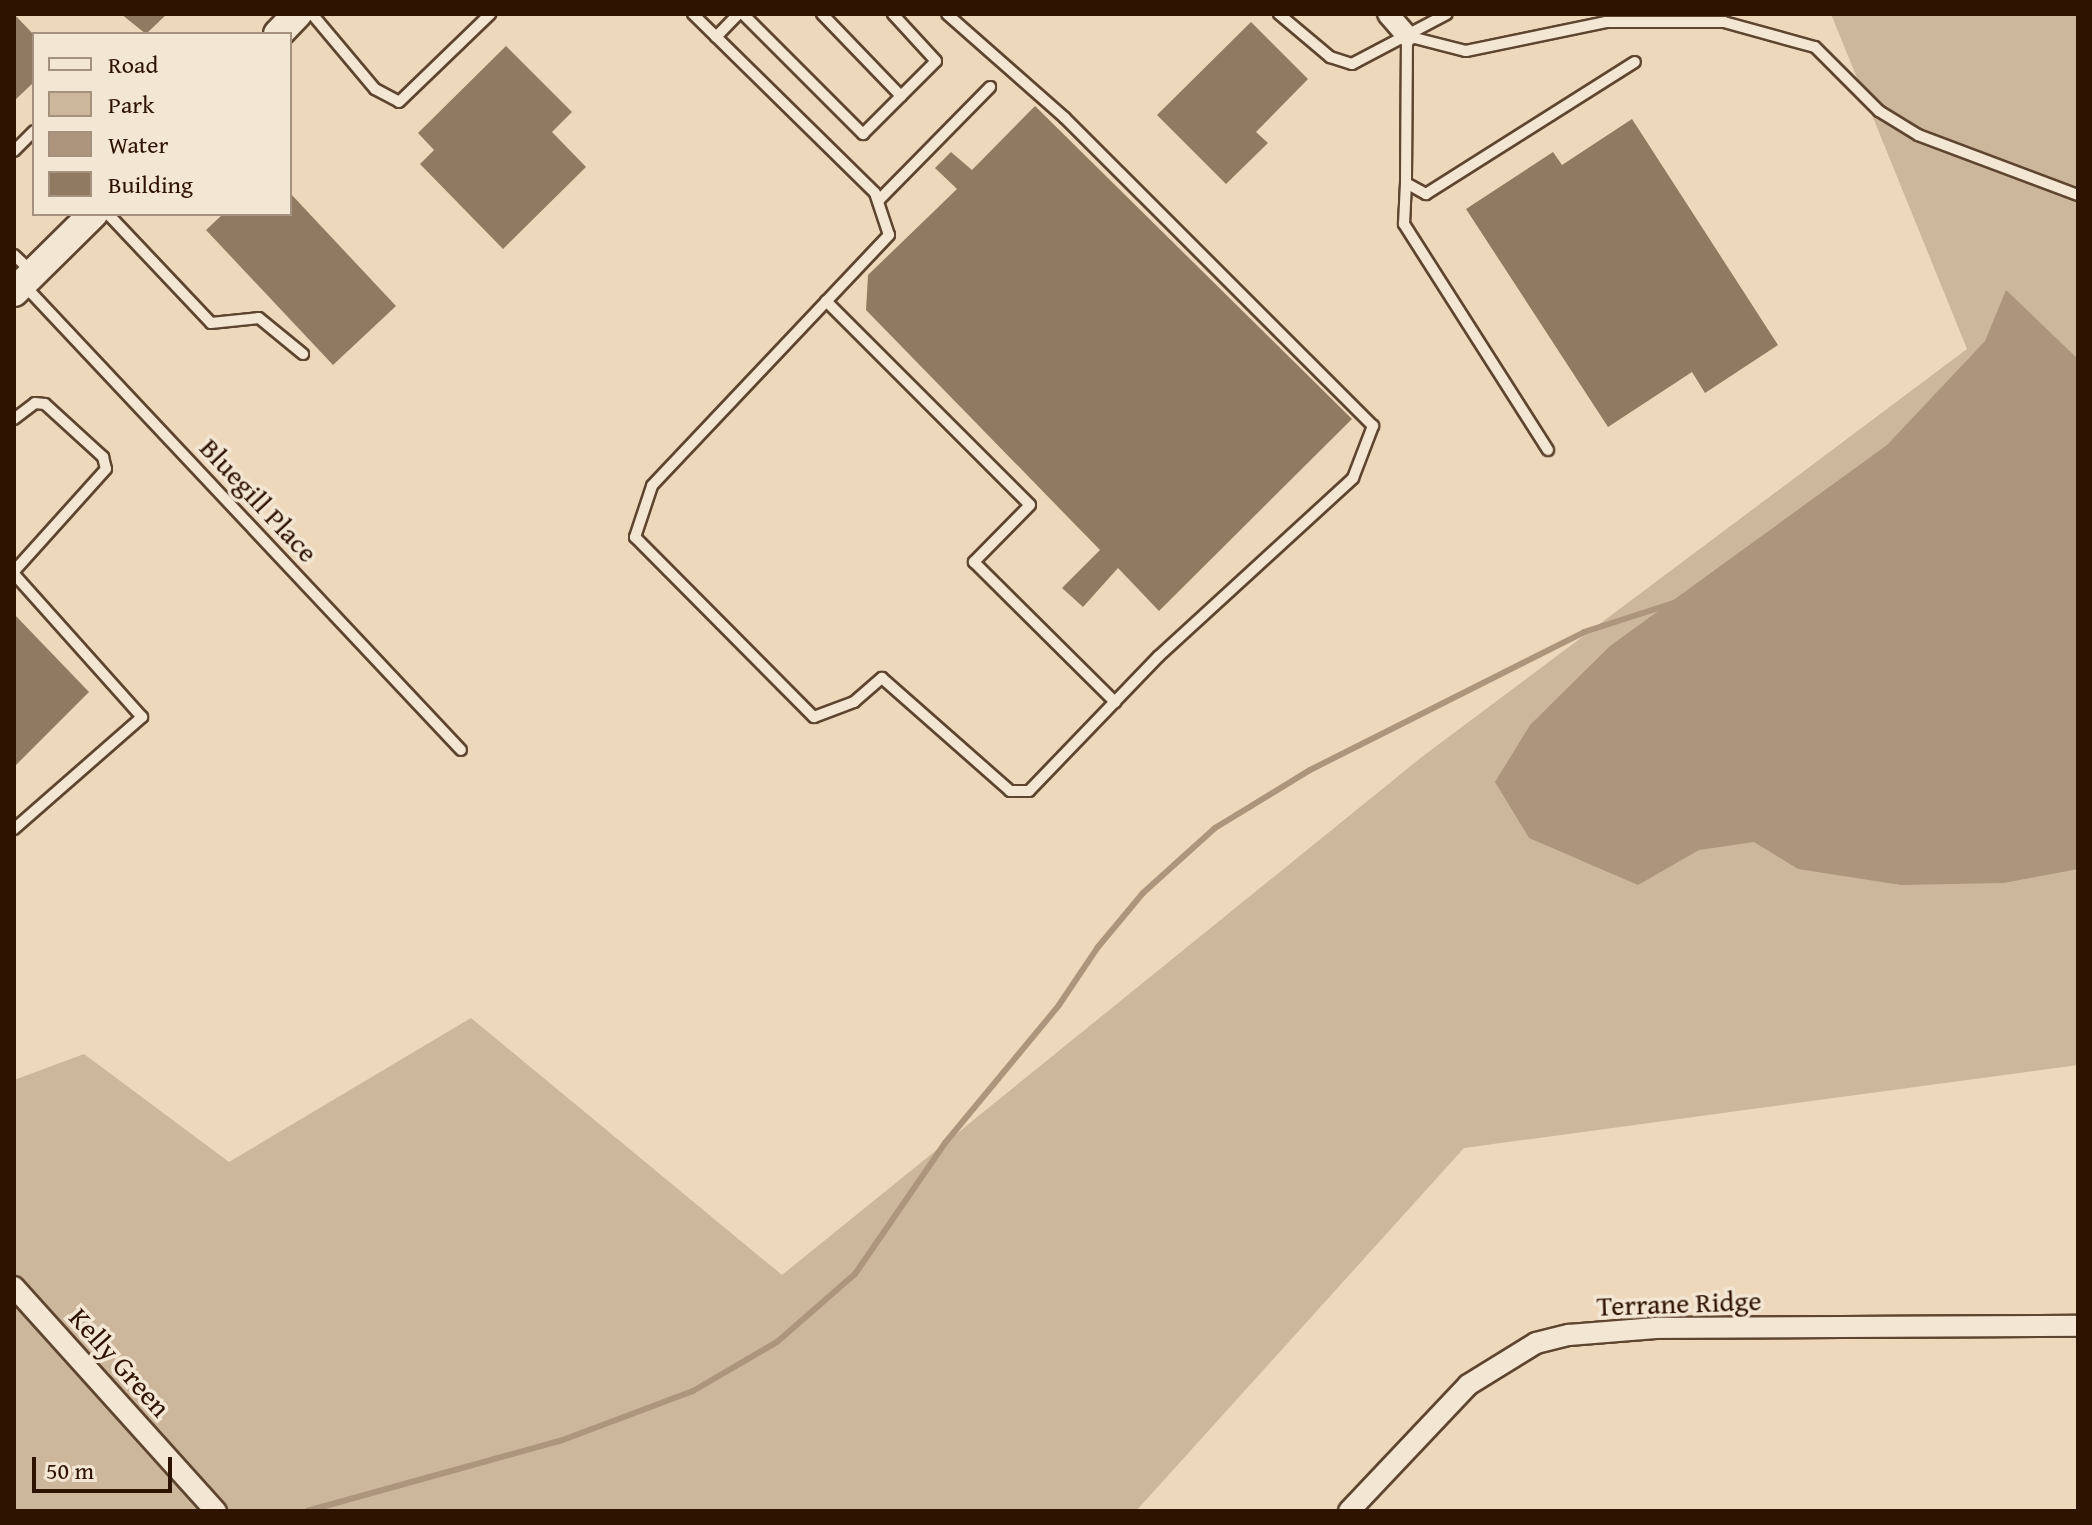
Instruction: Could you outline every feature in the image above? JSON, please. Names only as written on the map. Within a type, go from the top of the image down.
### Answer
[{"type":"street","points":[[280,32],[297,14]]},
{"type":"street","points":[[1388,14],[1407,36]]},
{"type":"street","points":[[21,276],[91,216]]},
{"type":"street","name":"Kelly Green","points":[[14,1287],[216,1511]]},
{"type":"street","name":"Terrane Ridge","points":[[1349,1511],[1468,1385],[1536,1343],[1569,1335],[1656,1328],[2078,1326]]},
{"type":"lane","points":[[312,14],[375,89],[399,102],[490,14]]},
{"type":"lane","points":[[693,14],[878,201],[889,235],[652,486],[635,537],[814,717],[854,702],[882,678],[1010,791],[1029,791],[1115,702],[1353,478],[1373,426],[1065,118],[947,14]]},
{"type":"lane","points":[[716,37],[740,14],[863,134],[936,61],[893,14]]},
{"type":"lane","points":[[822,14],[901,96]]},
{"type":"lane","points":[[1279,14],[1330,57],[1352,64],[1447,14]]},
{"type":"lane","points":[[1407,36],[1466,51],[1606,22],[1738,25],[1815,47],[1879,111],[1918,135],[2078,195]]},
{"type":"lane","points":[[1407,36],[1404,224],[1548,450]]},
{"type":"lane","points":[[1406,183],[1426,194],[1635,62]]},
{"type":"lane","points":[[878,201],[990,87]]},
{"type":"lane","points":[[14,151],[32,133]]},
{"type":"lane","points":[[110,216],[211,323],[259,318],[303,354]]},
{"type":"lane","name":"Bluegill Place","points":[[21,276],[461,750]]},
{"type":"lane","points":[[826,301],[1030,505],[974,562],[1115,702]]},
{"type":"lane","points":[[14,419],[35,403],[45,404],[103,457],[106,469],[14,573],[142,717],[14,829]]},
{"type":"green space","points":[[1831,14],[2078,14],[2078,1065],[1464,1148],[1136,1511],[14,1511],[14,1080],[84,1054],[229,1162],[471,1018],[782,1275],[1423,756],[1967,349]]},
{"type":"water","points":[[2006,290],[2078,359],[2078,869],[2004,883],[1901,885],[1798,869],[1754,842],[1699,850],[1638,885],[1529,838],[1495,782],[1530,725],[1610,646],[1887,445],[1985,341]]},
{"type":"building","points":[[14,14],[32,33],[32,84],[14,101]]},
{"type":"building","points":[[121,14],[167,14],[148,32],[144,32]]},
{"type":"building","points":[[1251,22],[1308,79],[1256,132],[1268,143],[1226,184],[1157,115]]},
{"type":"building","points":[[506,46],[572,112],[552,132],[586,167],[503,249],[420,164],[434,150],[418,133]]},
{"type":"building","points":[[1035,106],[1352,419],[1159,611],[1118,568],[1083,607],[1062,588],[1100,550],[866,310],[868,275],[957,189],[935,168],[951,152],[972,170]]},
{"type":"building","points":[[1632,119],[1778,345],[1705,393],[1692,372],[1608,427],[1466,209],[1553,152],[1562,165]]},
{"type":"building","points":[[292,195],[396,306],[333,365],[206,230],[221,216],[292,216]]},
{"type":"building","points":[[14,614],[89,692],[14,767]]},
{"type":"waterway","points":[[307,1511],[560,1441],[693,1391],[777,1342],[855,1274],[945,1143],[1059,1005],[1098,947],[1143,893],[1215,828],[1310,770],[1584,632],[1677,602]]}]
